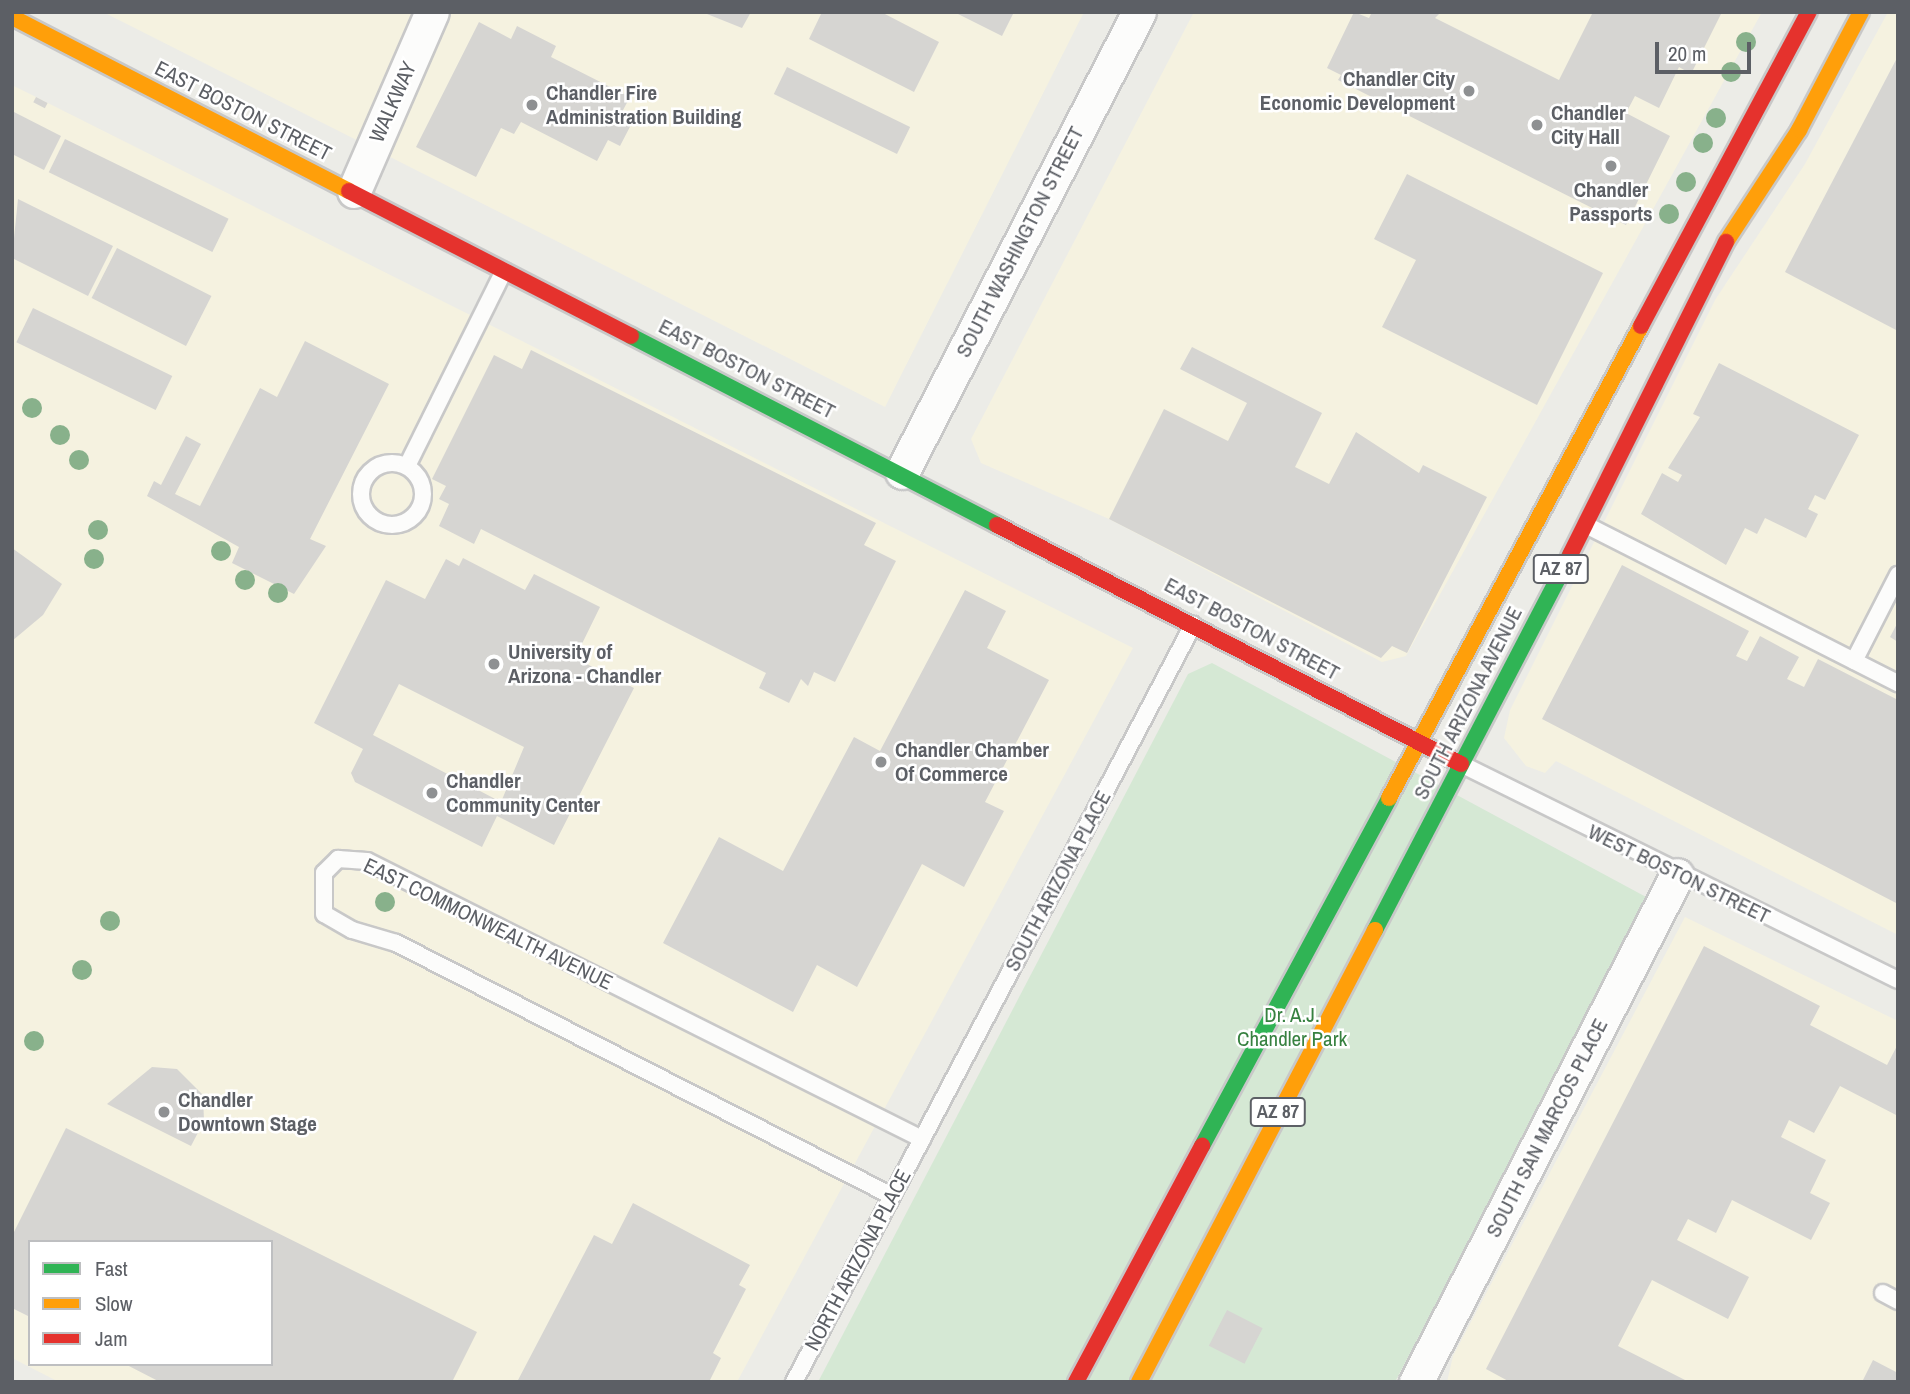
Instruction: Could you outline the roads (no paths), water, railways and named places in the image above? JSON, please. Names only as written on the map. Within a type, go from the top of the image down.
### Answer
[{"type":"main road","name":"SOUTH ARIZONA AVENUE","points":[[1076,1382],[1537,512],[1592,425],[1809,12]]},
{"type":"main road","name":"SOUTH ARIZONA AVENUE","points":[[1139,1382],[1586,525],[1704,275],[1799,131],[1861,12]]},
{"type":"main road","name":"EAST BOSTON STREET","points":[[12,17],[1195,623],[1461,764]]},
{"type":"street","name":"WALKWAY","points":[[354,191],[432,12]]},
{"type":"street","name":"SOUTH WASHINGTON STREET","points":[[902,472],[1139,12]]},
{"type":"street","name":"SOUTH SAN MARCOS PLACE","points":[[1416,1382],[1677,874]]},
{"type":"lane","points":[[407,466],[505,269]]},
{"type":"lane","points":[[1586,525],[1898,683]]},
{"type":"lane","points":[[1854,661],[1898,575]]},
{"type":"lane","name":"SOUTH ARIZONA PLACE","points":[[922,1139],[1195,623]]},
{"type":"lane","name":"WEST BOSTON STREET","points":[[1461,764],[1677,874],[1898,981]]},
{"type":"lane","name":"EAST COMMONWEALTH AVENUE","points":[[892,1196],[396,943],[352,930],[324,914],[324,873],[338,859],[367,861],[922,1139]]},
{"type":"lane","name":"NORTH ARIZONA PLACE","points":[[794,1382],[922,1139]]},
{"type":"lane","points":[[1883,1293],[1898,1301]]},
{"type":"place","name":"Chandler City Economic Development","points":[[1469,91]]},
{"type":"place","name":"Chandler Fire Administration Building","points":[[532,105]]},
{"type":"place","name":"Chandler City Hall","points":[[1537,125]]},
{"type":"place","name":"Chandler Passports","points":[[1611,166]]},
{"type":"place","name":"University of Arizona - Chandler","points":[[494,664]]},
{"type":"place","name":"Chandler Chamber Of Commerce","points":[[881,762]]},
{"type":"place","name":"Chandler Community Center","points":[[432,793]]},
{"type":"place","name":"Chandler Downtown Stage","points":[[164,1112]]},
{"type":"park label","name":"Dr. A.J. Chandler Park","points":[[1292,1027]]}]
